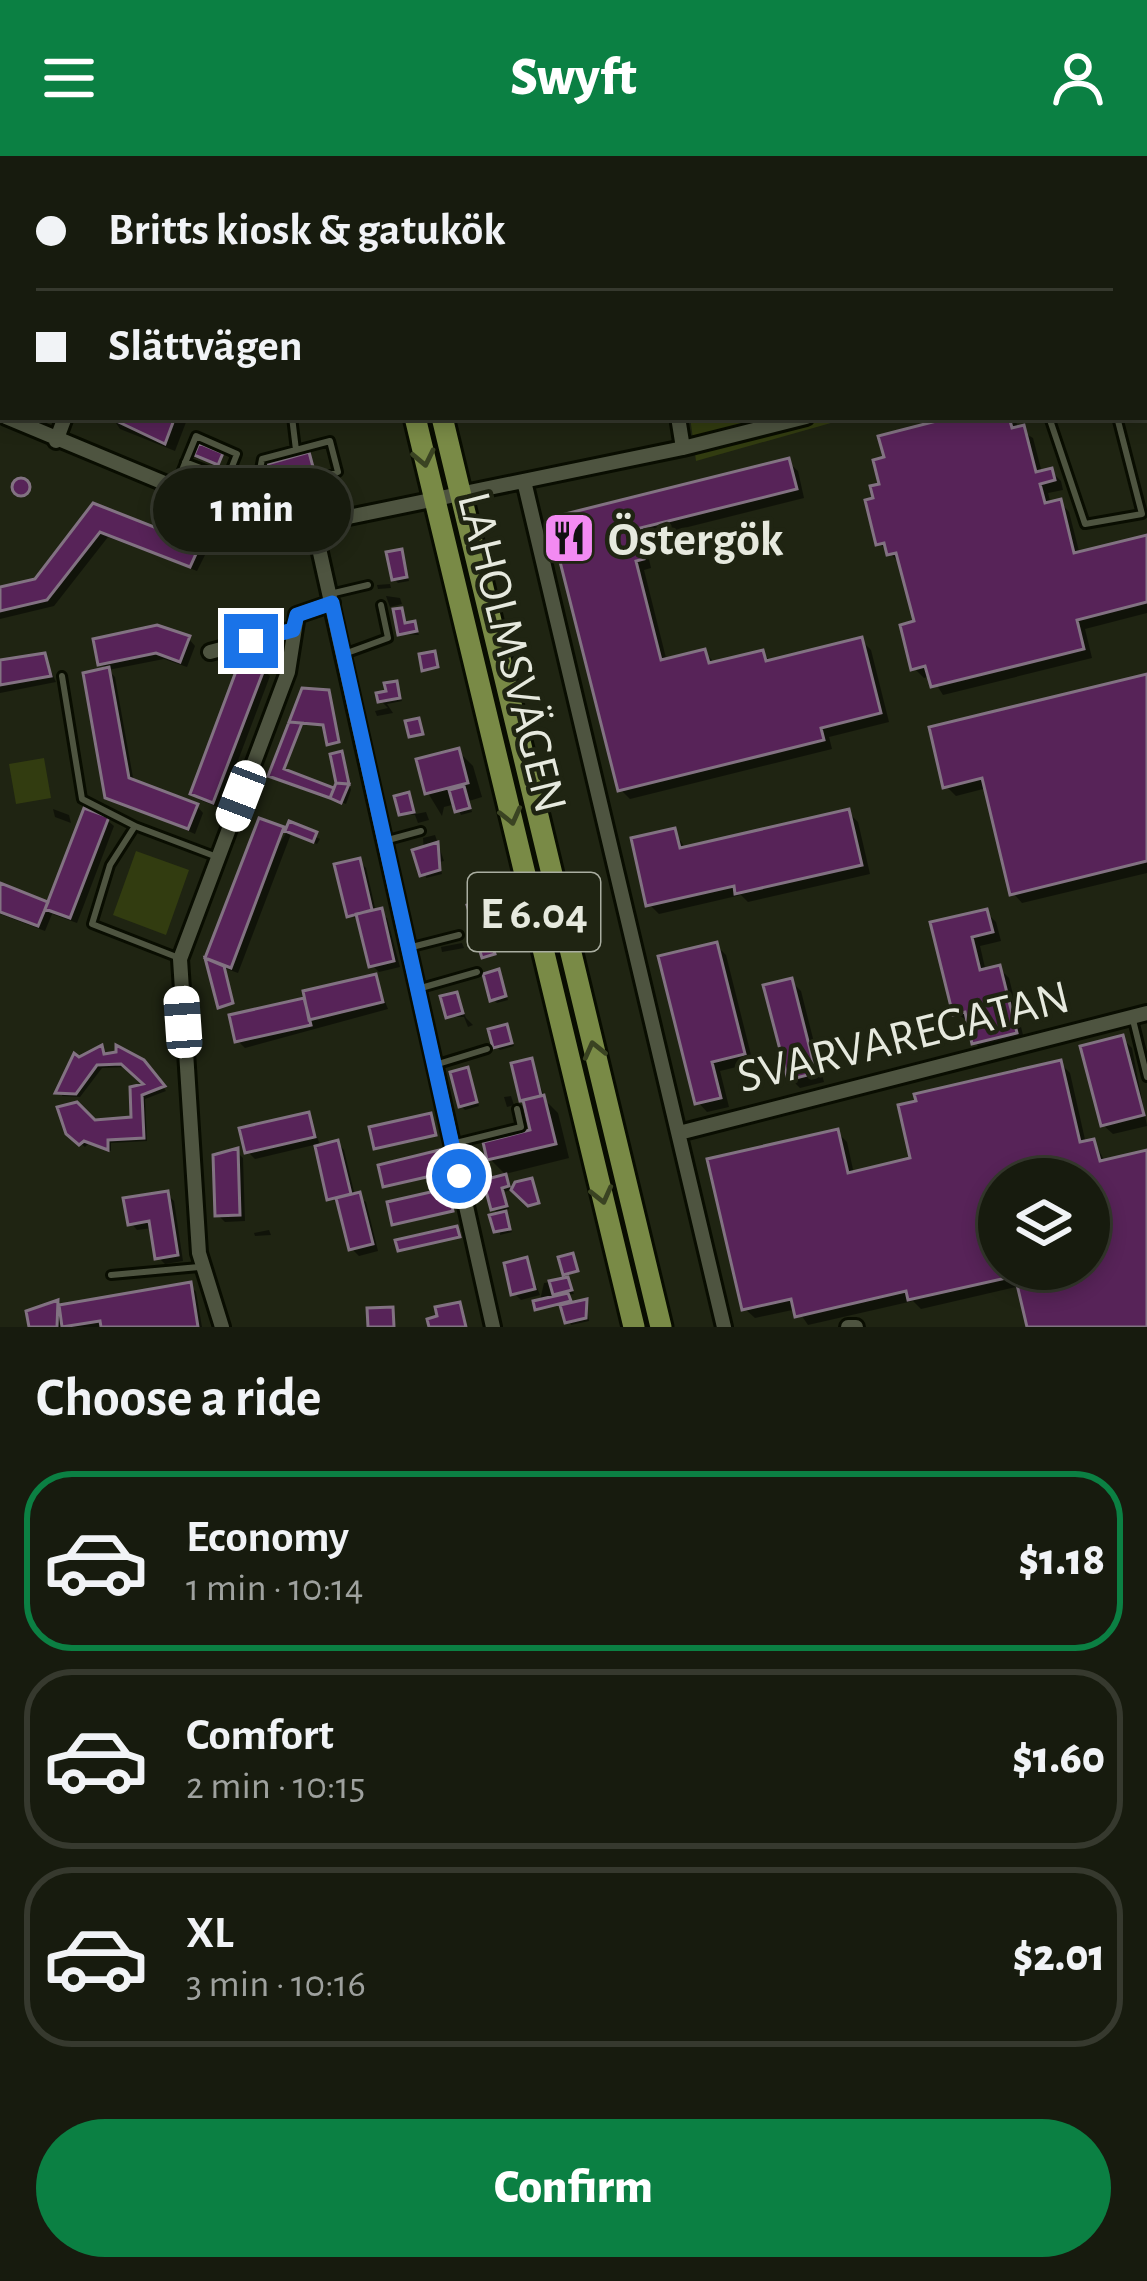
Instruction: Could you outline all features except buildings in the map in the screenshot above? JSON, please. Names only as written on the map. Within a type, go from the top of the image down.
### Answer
[{"type":"highway","name":"LAHOLMSVÄGEN","points":[[416,420],[634,1327]]},
{"type":"highway","name":"LAHOLMSVÄGEN","points":[[443,420],[661,1327]]},
{"type":"street","points":[[13,420],[217,505],[280,524],[314,526],[794,420]]},
{"type":"street","points":[[56,441],[64,420]]},
{"type":"street","points":[[678,420],[682,448]]},
{"type":"street","name":"LAHOLMSVÄGEN","points":[[524,482],[724,1327]]},
{"type":"street","points":[[314,526],[493,1327]]},
{"type":"street","points":[[222,1327],[203,1267],[181,958],[288,673],[297,615],[331,598]]},
{"type":"street","points":[[210,652],[293,630]]},
{"type":"street","name":"SVARVAREGATAN","points":[[679,1133],[1139,1015]]},
{"type":"lane","points":[[292,420],[296,450]]},
{"type":"lane","points":[[1049,420],[1085,524],[1142,514],[1118,420]]},
{"type":"lane","points":[[174,489],[196,436],[237,454],[217,505]]},
{"type":"lane","points":[[330,441],[338,472],[302,484],[272,487],[258,480],[262,459],[330,441]]},
{"type":"lane","points":[[185,461],[227,478]]},
{"type":"lane","points":[[302,484],[314,526]]},
{"type":"lane","points":[[331,598],[368,585]]},
{"type":"lane","points":[[344,654],[388,638],[381,605]]},
{"type":"lane","points":[[62,676],[82,799],[135,826],[218,857]]},
{"type":"lane","points":[[135,826],[110,865],[92,924],[181,958]]},
{"type":"lane","points":[[385,842],[421,831]]},
{"type":"lane","points":[[408,947],[459,934]]},
{"type":"lane","points":[[418,989],[477,972]]},
{"type":"lane","points":[[1139,1015],[1147,1078]]},
{"type":"lane","points":[[434,1065],[487,1049]]},
{"type":"lane","points":[[452,1144],[521,1127],[517,1109]]},
{"type":"lane","points":[[111,1275],[203,1267]]},
{"type":"green space","points":[[690,420],[841,420],[696,461]]},
{"type":"green space","points":[[44,758],[51,798],[16,804],[9,764]]},
{"type":"green space","points":[[136,851],[189,870],[166,935],[113,915]]},
{"type":"place","name":"Östergök","points":[[569,538]]},
{"type":"route","points":[[251,641],[293,630],[297,615],[332,603],[459,1176]]}]
